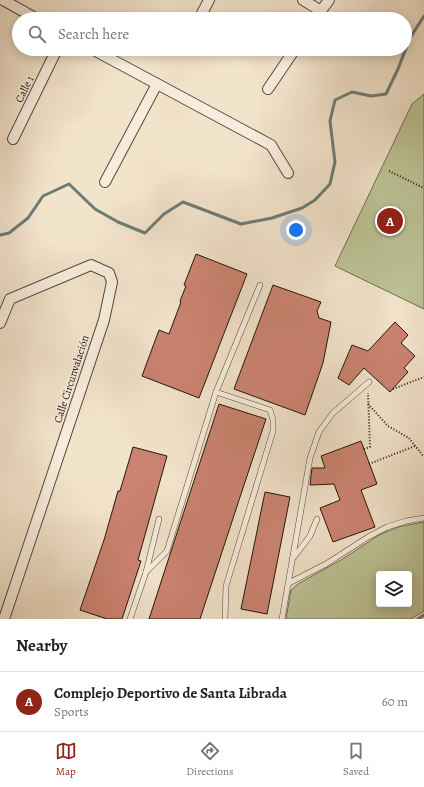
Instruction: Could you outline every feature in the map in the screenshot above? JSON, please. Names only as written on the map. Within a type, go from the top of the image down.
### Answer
[{"type":"street","points":[[3,0],[24,12]]},
{"type":"street","points":[[203,12],[209,0]]},
{"type":"street","points":[[303,0],[315,12]]},
{"type":"street","points":[[320,12],[329,0]]},
{"type":"street","name":"Calle 1","points":[[13,139],[54,56]]},
{"type":"street","points":[[105,56],[271,145],[288,173]]},
{"type":"street","points":[[268,89],[290,56]]},
{"type":"street","points":[[105,182],[158,84]]},
{"type":"street","name":"Calle Circunvalación","points":[[0,323],[10,299],[91,265],[110,273],[112,282],[104,320],[4,619]]},
{"type":"lane","points":[[146,572],[167,551],[216,392],[260,285]]},
{"type":"lane","points":[[282,619],[310,458],[319,432],[333,413],[369,382]]},
{"type":"lane","points":[[216,392],[270,410],[273,420],[273,431],[226,586],[225,619]]},
{"type":"lane","points":[[289,583],[387,527],[406,521],[424,518]]},
{"type":"lane","points":[[293,558],[310,536],[317,519]]},
{"type":"lane","points":[[130,619],[146,572],[159,520]]},
{"type":"path","points":[[389,171],[424,188]]},
{"type":"path","points":[[392,389],[424,377]]},
{"type":"path","points":[[364,449],[370,447],[368,404],[369,382]]},
{"type":"path","points":[[368,404],[388,426],[409,438],[424,457]]},
{"type":"path","points":[[369,464],[415,446]]},
{"type":"green space","points":[[424,94],[424,309],[335,266],[412,104]]},
{"type":"green space","points":[[424,522],[424,611],[411,619],[286,619],[291,590],[298,584],[341,560],[379,535],[398,527]]},
{"type":"building","points":[[196,254],[247,274],[199,398],[142,376],[159,330],[169,334],[186,286],[184,285]]},
{"type":"building","points":[[273,285],[321,302],[317,311],[319,318],[331,322],[323,363],[305,415],[234,389]]},
{"type":"building","points":[[395,322],[408,335],[401,343],[415,356],[404,368],[408,372],[390,392],[364,368],[349,385],[338,378],[352,345],[368,351]]},
{"type":"building","points":[[219,404],[266,419],[200,619],[149,619]]},
{"type":"building","points":[[361,441],[377,484],[361,490],[375,527],[333,542],[320,508],[340,500],[334,484],[310,485],[312,468],[325,468],[321,456]]},
{"type":"building","points":[[133,447],[167,456],[138,560],[141,561],[122,619],[107,619],[80,610],[104,540],[118,491],[120,491]]},
{"type":"building","points":[[265,492],[290,497],[267,614],[241,609]]},
{"type":"waterway","points":[[412,35],[424,16]]},
{"type":"waterway","points":[[0,235],[9,233],[28,218],[43,196],[69,184],[95,209],[118,222],[145,233],[164,214],[183,202],[241,224],[272,218],[302,208],[315,200],[330,184],[335,162],[330,121],[335,100],[352,92],[371,96],[386,94],[403,56]]},
{"type":"waterway","points":[[418,619],[424,615]]},
{"type":"place","name":"Complejo Deportivo de Santa Librada","points":[[390,221]]}]
